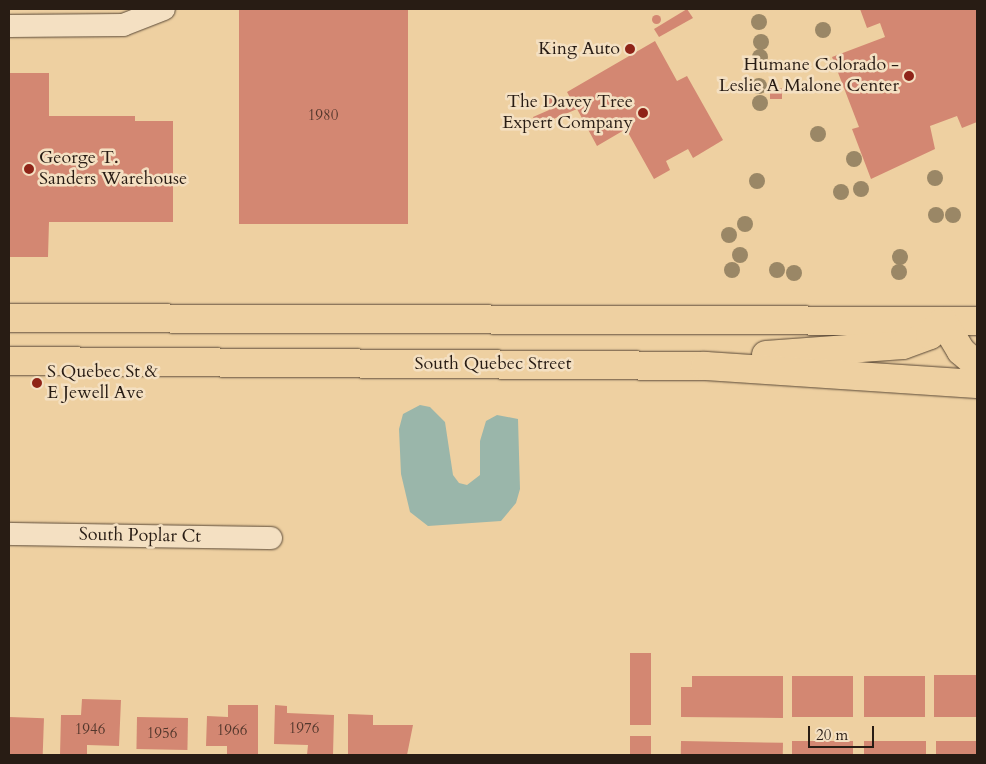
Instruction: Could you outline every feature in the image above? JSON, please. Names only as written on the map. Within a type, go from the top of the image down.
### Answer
[{"type":"main road","points":[[9,318],[977,321]]},
{"type":"main road","points":[[943,321],[957,346],[977,365]]},
{"type":"main road","points":[[705,366],[788,352],[903,345],[930,335],[943,321]]},
{"type":"main road","name":"South Quebec Street","points":[[9,361],[705,366],[977,384]]},
{"type":"street","points":[[9,26],[123,25],[164,9]]},
{"type":"street","name":"South Poplar Ct","points":[[9,534],[271,538]]},
{"type":"shaded area","points":[[420,405],[430,407],[445,422],[453,475],[459,483],[467,485],[480,475],[480,441],[486,421],[497,415],[518,419],[520,489],[516,503],[501,521],[428,526],[410,512],[401,474],[399,429],[403,414]]},
{"type":"building","points":[[239,9],[408,9],[408,224],[239,224]]},
{"type":"building","points":[[687,9],[693,18],[659,37],[654,29]]},
{"type":"building","name":"Humane Colorado - Leslie A Malone Center","points":[[860,9],[977,9],[977,122],[962,128],[957,116],[930,126],[935,149],[871,179],[852,129],[859,127],[832,57],[885,37],[880,23],[867,28]]},
{"type":"building","points":[[656,14],[661,19],[656,24],[651,19]]},
{"type":"building","name":"The Davey Tree Expert Company","points":[[655,41],[677,81],[687,76],[723,140],[693,158],[688,149],[666,161],[670,170],[654,179],[626,129],[597,146],[577,109],[537,126],[533,117],[549,110],[545,98],[556,94],[561,106],[572,101],[567,92]]},
{"type":"building","points":[[9,73],[49,73],[49,116],[135,116],[135,121],[173,121],[173,222],[49,222],[48,257],[9,257]]},
{"type":"building","points":[[770,88],[782,88],[782,99],[770,99]]},
{"type":"building","points":[[630,653],[651,653],[651,725],[630,725]]},
{"type":"building","points":[[934,675],[977,675],[977,717],[934,717]]},
{"type":"building","points":[[692,676],[783,676],[783,718],[681,717],[681,687],[692,687]]},
{"type":"building","points":[[792,676],[853,676],[853,717],[792,717]]},
{"type":"building","points":[[864,676],[925,676],[925,717],[864,717]]},
{"type":"building","points":[[82,699],[121,700],[119,746],[87,745],[87,755],[60,755],[61,715],[81,715]]},
{"type":"building","points":[[228,705],[258,705],[258,755],[227,755],[227,746],[206,746],[207,716],[228,717]]},
{"type":"building","points":[[275,705],[287,706],[287,713],[334,715],[333,755],[307,755],[308,745],[274,744]]},
{"type":"building","points":[[348,714],[373,715],[373,725],[413,725],[407,755],[348,755]]},
{"type":"building","points":[[9,717],[44,718],[43,755],[9,755]]},
{"type":"building","points":[[137,717],[188,718],[187,750],[136,749]]},
{"type":"building","points":[[630,736],[651,736],[651,755],[630,755]]},
{"type":"building","points":[[681,741],[783,743],[783,755],[681,755]]},
{"type":"building","points":[[792,741],[853,741],[853,755],[792,755]]},
{"type":"building","points":[[864,741],[926,741],[926,755],[864,755]]},
{"type":"building","points":[[936,741],[977,741],[977,755],[936,755]]},
{"type":"place","name":"King Auto","points":[[630,49]]},
{"type":"place","name":"Humane Colorado - Leslie A Malone Center","points":[[909,76]]},
{"type":"place","name":"The Davey Tree Expert Company","points":[[643,113]]},
{"type":"place","name":"George T. Sanders Warehouse","points":[[29,169]]},
{"type":"place","name":"S Quebec St & E Jewell Ave","points":[[37,383]]}]
